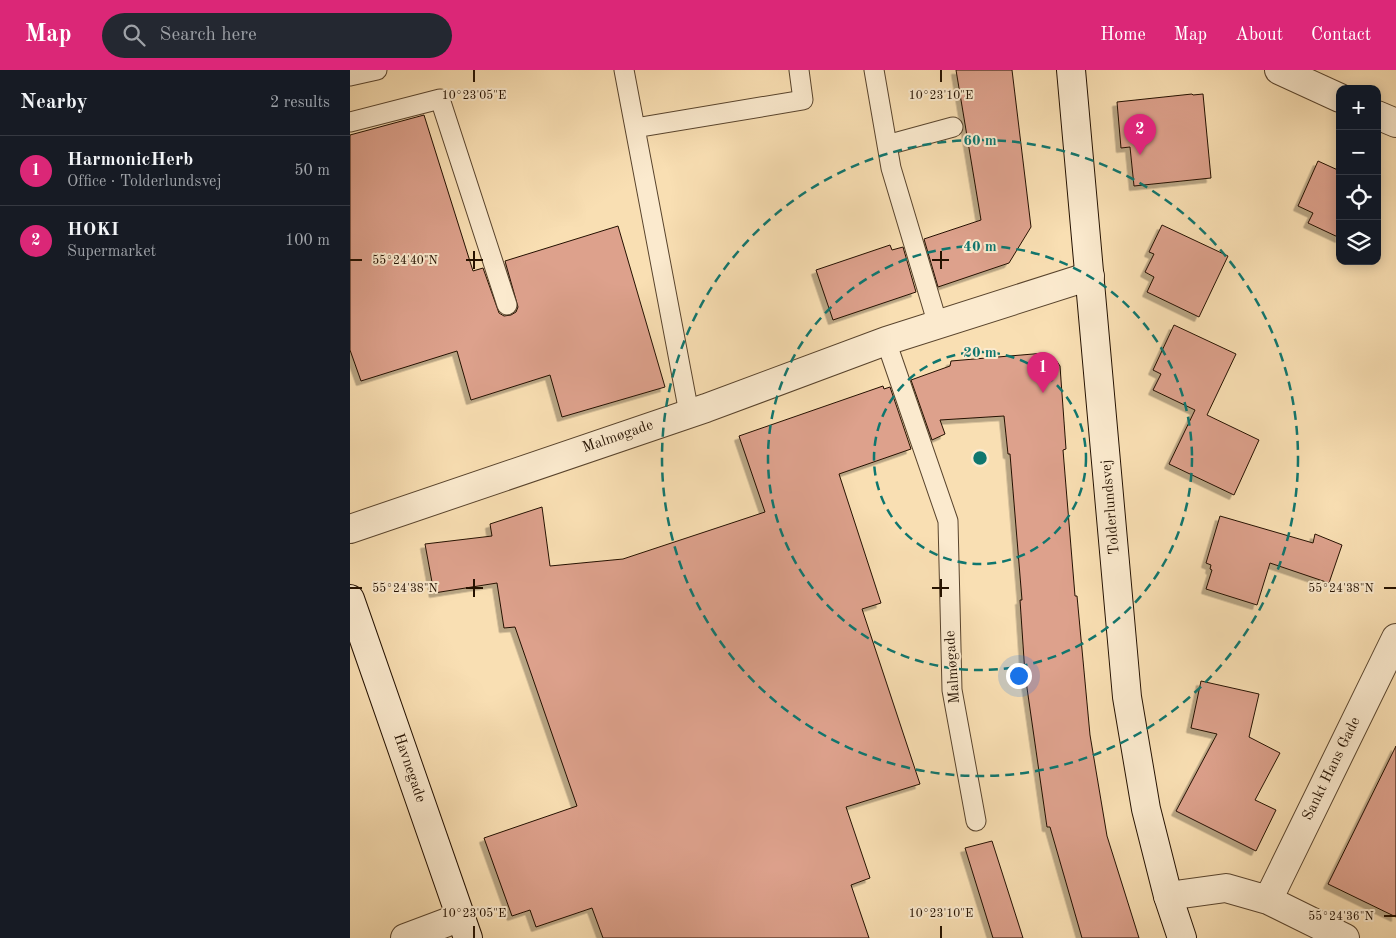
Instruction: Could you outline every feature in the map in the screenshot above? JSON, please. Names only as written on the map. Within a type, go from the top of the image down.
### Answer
[{"type":"street","name":"Tolderlundsvej","points":[[1071,70],[1127,697],[1146,809],[1168,896],[1182,938]]},
{"type":"street","points":[[1279,70],[1336,96]]},
{"type":"street","points":[[1381,117],[1396,123]]},
{"type":"street","name":"Malmøgade","points":[[350,529],[689,413],[886,342],[1090,276]]},
{"type":"street","name":"Havnegade","points":[[350,599],[465,928]]},
{"type":"street","name":"Sankt Hans Gade","points":[[1268,900],[1396,638]]},
{"type":"street","points":[[1168,896],[1226,888],[1268,900],[1345,938]]},
{"type":"street","points":[[405,938],[465,928]]},
{"type":"lane","points":[[350,76],[377,70]]},
{"type":"lane","points":[[624,70],[689,413]]},
{"type":"lane","points":[[635,128],[803,100],[799,70]]},
{"type":"lane","points":[[874,70],[891,168],[938,325]]},
{"type":"lane","points":[[350,122],[440,99],[507,305]]},
{"type":"lane","points":[[887,146],[953,127]]},
{"type":"lane","name":"Malmøgade","points":[[886,342],[948,521],[952,690],[976,821]]},
{"type":"building","points":[[956,70],[1012,70],[1031,227],[1009,263],[938,287],[924,239],[981,220]]},
{"type":"building","points":[[1203,94],[1211,178],[1134,186],[1130,147],[1121,148],[1117,102]]},
{"type":"building","points":[[424,115],[473,271],[483,268],[499,313],[504,316],[511,315],[516,312],[518,307],[505,261],[618,226],[665,387],[562,417],[550,375],[471,400],[457,351],[361,381],[350,350],[350,135]]},
{"type":"building","points":[[1318,161],[1336,169],[1336,236],[1308,223],[1313,213],[1298,206]]},
{"type":"building","points":[[1162,225],[1228,256],[1199,317],[1147,292],[1154,277],[1145,272],[1154,254],[1149,252]]},
{"type":"building","points":[[890,245],[892,250],[903,247],[916,292],[833,320],[816,270]]},
{"type":"building","points":[[1174,325],[1236,354],[1207,415],[1259,440],[1234,495],[1169,464],[1195,410],[1153,390],[1161,374],[1153,370]]},
{"type":"building","points":[[1045,353],[1056,360],[1060,366],[1066,449],[1063,450],[1075,596],[1077,596],[1090,735],[1107,836],[1139,938],[1082,938],[1050,827],[1047,827],[1025,674],[1020,600],[1022,600],[1010,454],[1008,454],[1004,416],[940,420],[945,434],[932,440],[911,380],[950,366],[951,361]]},
{"type":"building","points":[[883,386],[884,389],[890,387],[911,449],[839,474],[881,603],[862,609],[920,784],[846,807],[870,878],[851,885],[869,938],[603,938],[592,908],[536,927],[530,910],[512,916],[484,838],[577,806],[515,627],[504,628],[497,583],[434,593],[425,544],[492,536],[490,524],[542,507],[550,566],[623,559],[765,512],[739,436]]},
{"type":"building","points":[[1220,516],[1313,543],[1315,534],[1342,545],[1329,583],[1270,563],[1257,605],[1206,589],[1212,570],[1210,569],[1211,565],[1206,563]]},
{"type":"building","points":[[1201,681],[1259,694],[1249,737],[1280,753],[1255,800],[1276,810],[1256,851],[1176,811],[1217,734],[1191,728]]},
{"type":"building","points":[[1396,746],[1396,917],[1328,884]]},
{"type":"building","points":[[992,841],[1023,938],[993,938],[965,848]]},
{"type":"place","name":"HOKI","points":[[1140,155]]},
{"type":"place","name":"HarmonicHerb","points":[[1043,393]]}]
